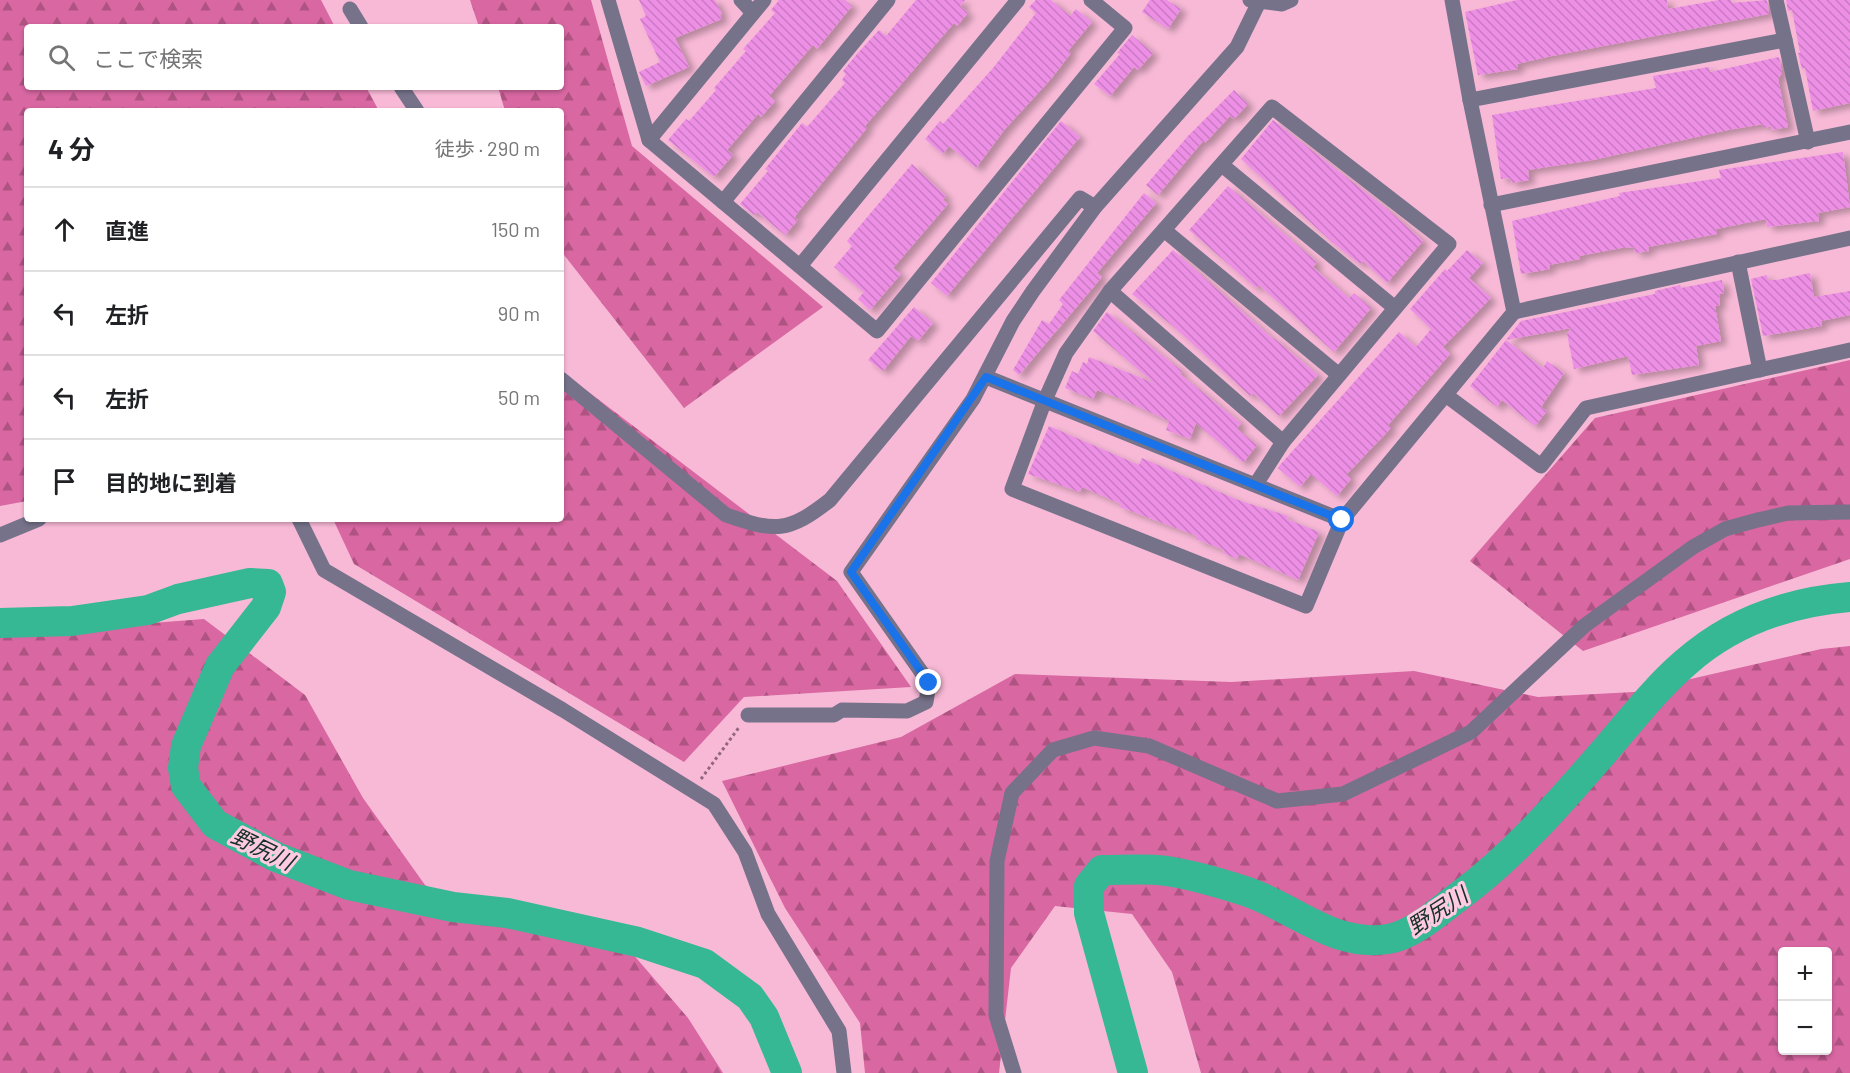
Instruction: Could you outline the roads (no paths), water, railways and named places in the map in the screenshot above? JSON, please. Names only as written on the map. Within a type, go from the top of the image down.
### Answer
[{"type":"street","points":[[608,0],[649,140],[877,331],[1125,28],[1090,0]]},
{"type":"street","points":[[741,0],[753,13]]},
{"type":"street","points":[[649,140],[764,0]]},
{"type":"street","points":[[723,202],[888,0]]},
{"type":"street","points":[[800,266],[1018,0]]},
{"type":"street","points":[[748,715],[834,715],[842,710],[907,711],[926,702],[929,683],[851,572],[986,377],[1020,311],[1095,207],[1237,47],[1254,1],[1282,4],[1292,0]]},
{"type":"street","points":[[1452,0],[1491,206],[1514,312]]},
{"type":"street","points":[[1776,0],[1808,142]]},
{"type":"street","points":[[350,9],[359,24]]},
{"type":"street","points":[[1470,100],[1785,40]]},
{"type":"street","points":[[403,90],[415,108]]},
{"type":"street","points":[[1256,484],[1283,442],[1449,244],[1272,107],[1110,291],[1066,353],[1045,400],[1012,489],[1306,606],[1342,520],[1447,396],[1514,312],[1850,238]]},
{"type":"street","points":[[1491,206],[1850,132]]},
{"type":"street","points":[[1222,165],[1395,308]]},
{"type":"street","points":[[564,381],[726,515],[759,526],[781,528],[806,519],[830,500],[1080,198],[1095,207]]},
{"type":"street","points":[[1164,230],[1339,375]]},
{"type":"street","points":[[1738,262],[1760,370]]},
{"type":"street","points":[[1110,291],[1283,442]]},
{"type":"street","points":[[1447,396],[1541,466],[1586,408],[1850,351]]},
{"type":"street","points":[[986,377],[1342,520]]},
{"type":"street","points":[[1014,1073],[996,1015],[997,861],[1012,793],[1053,750],[1094,738],[1149,746],[1277,801],[1343,794],[1471,732],[1584,627],[1693,547],[1725,529],[1788,513],[1850,512]]},
{"type":"street","points":[[0,535],[32,522]]},
{"type":"street","points":[[300,522],[324,570],[563,710],[714,804],[745,852],[768,914],[839,1031],[844,1073]]},
{"type":"waterway","name":"野尻川","points":[[0,623],[72,621],[148,610],[178,599],[250,583],[268,584],[271,592],[266,607],[220,666],[186,746],[183,768],[186,786],[215,824],[276,857],[349,885],[453,907],[507,913],[638,942],[705,964],[750,997],[764,1017],[787,1073]]},
{"type":"waterway","name":"野尻川","points":[[1133,1073],[1089,913],[1089,886],[1102,870],[1157,870],[1190,875],[1263,898],[1314,924],[1349,938],[1368,940],[1397,937],[1434,916],[1499,863],[1573,787],[1675,672],[1703,649],[1741,625],[1762,616],[1805,604],[1850,597]]}]
